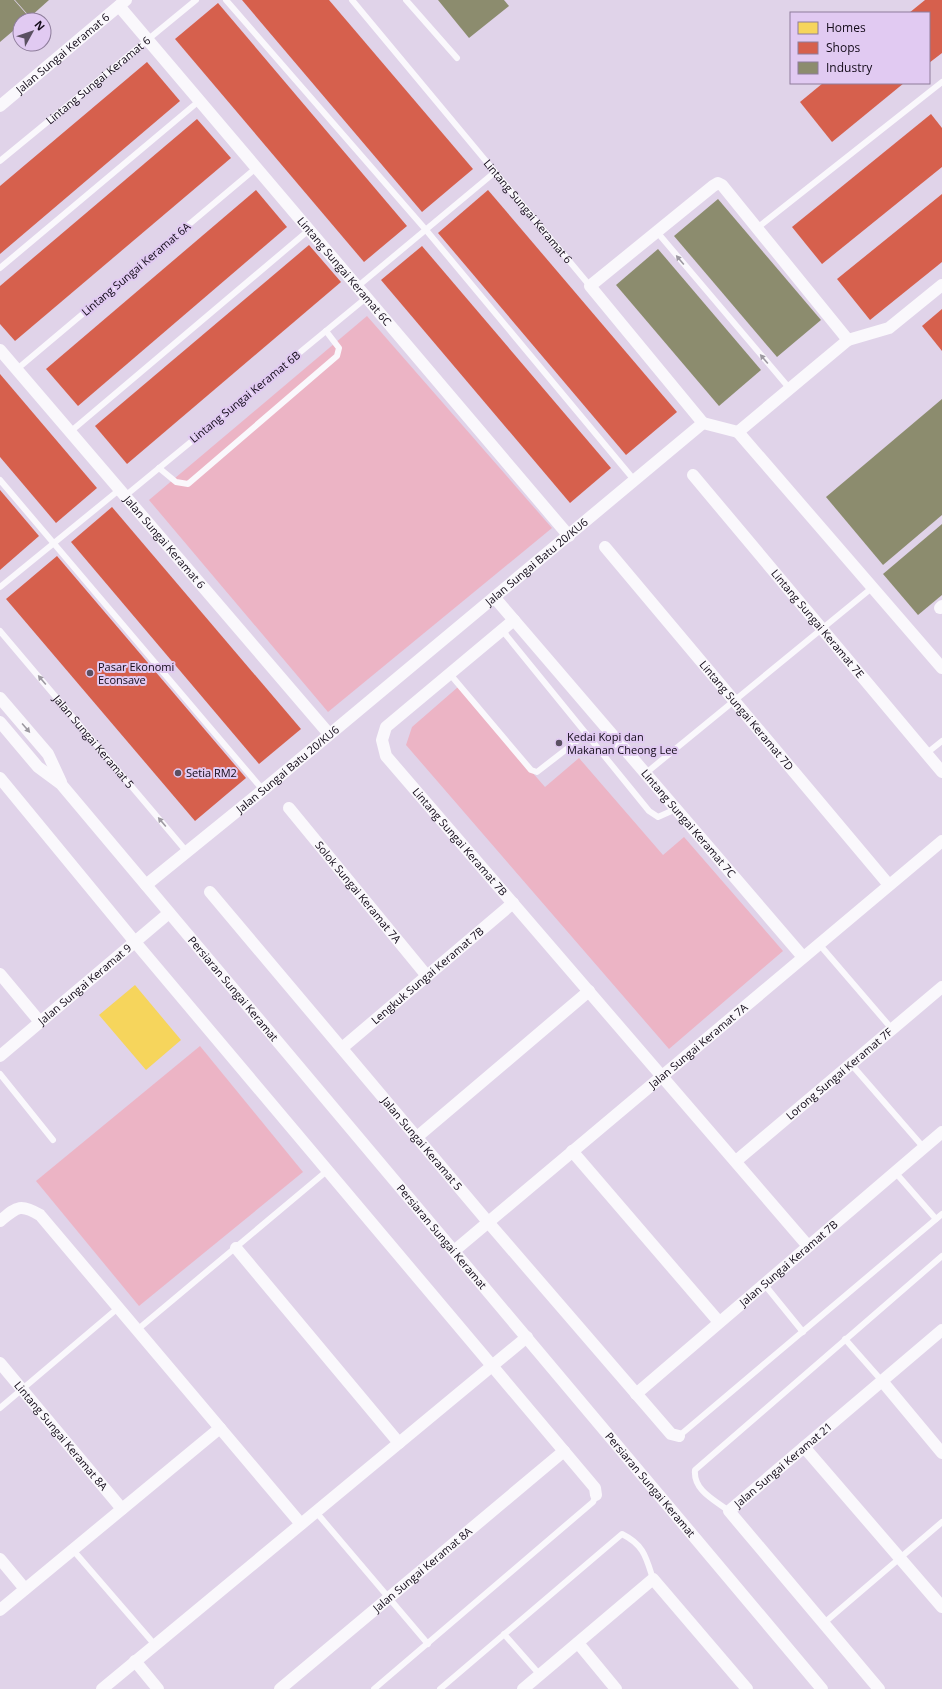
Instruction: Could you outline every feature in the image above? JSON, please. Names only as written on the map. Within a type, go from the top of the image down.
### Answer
[{"type":"street","name":"Lintang Sungai Keramat 6C","points":[[122,3],[147,39],[199,102],[568,536]]},
{"type":"street","name":"Jalan Sungai Keramat 6","points":[[0,106],[122,3]]},
{"type":"street","points":[[590,286],[718,183],[722,185],[848,340]]},
{"type":"street","points":[[738,432],[848,340],[889,328],[942,285]]},
{"type":"street","name":"Lintang Sungai Keramat 6","points":[[590,286],[703,423]]},
{"type":"street","name":"Jalan Sungai Keramat 6","points":[[0,350],[329,734]]},
{"type":"street","points":[[703,423],[738,432],[942,668]]},
{"type":"street","name":"Jalan Sungai Batu 20/KU6","points":[[146,885],[495,598],[703,423]]},
{"type":"street","name":"Lintang Sungai Keramat 7E","points":[[693,475],[942,772]]},
{"type":"street","name":"Lintang Sungai Keramat 7D","points":[[605,547],[889,885]]},
{"type":"street","name":"Lintang Sungai Keramat 7C","points":[[495,598],[803,957]]},
{"type":"street","name":"Lintang Sungai Keramat 7B","points":[[514,620],[386,727],[382,740],[386,756],[808,1246]]},
{"type":"street","name":"Persiaran Sungai Keramat","points":[[0,698],[48,754],[61,784]]},
{"type":"street","name":"Persiaran Sungai Keramat","points":[[0,722],[38,767],[61,784],[822,1689]]},
{"type":"street","points":[[0,778],[135,942],[493,1365],[595,1488],[596,1496]]},
{"type":"street","name":"Solok Sungai Keramat 7A","points":[[289,808],[427,976]]},
{"type":"street","name":"Jalan Sungai Keramat 7A","points":[[454,1251],[942,841]]},
{"type":"street","name":"Jalan Sungai Keramat 5","points":[[210,892],[488,1222],[670,1434],[679,1436]]},
{"type":"street","name":"Lengkuk Sungai Keramat 7B","points":[[342,1048],[513,903]]},
{"type":"street","name":"Jalan Sungai Keramat 9","points":[[0,1056],[169,913]]},
{"type":"street","points":[[0,974],[40,1022]]},
{"type":"street","name":"Lorong Sungai Keramat 7F","points":[[736,1162],[942,987]]},
{"type":"street","points":[[417,1137],[589,991]]},
{"type":"street","name":"Jalan Sungai Keramat 7B","points":[[636,1394],[942,1132]]},
{"type":"street","points":[[572,1151],[719,1322]]},
{"type":"street","points":[[0,1220],[14,1209],[28,1208],[40,1215],[301,1524]]},
{"type":"street","points":[[236,1248],[399,1443]]},
{"type":"street","name":"Jalan Sungai Keramat 21","points":[[879,1689],[729,1511],[942,1330]]},
{"type":"street","points":[[102,1689],[527,1337]]},
{"type":"street","name":"Lintang Sungai Keramat 8A","points":[[0,1363],[122,1509]]},
{"type":"street","points":[[882,1381],[942,1453]]},
{"type":"street","points":[[0,1610],[220,1428]]},
{"type":"street","points":[[804,1447],[942,1607]]},
{"type":"street","name":"Jalan Sungai Keramat 8A","points":[[280,1689],[564,1451]]},
{"type":"street","points":[[0,1559],[25,1589]]},
{"type":"street","points":[[524,1689],[653,1579],[747,1689]]},
{"type":"street","points":[[578,1643],[616,1689]]},
{"type":"street","points":[[135,1662],[158,1689]]},
{"type":"lane","name":"Lintang Sungai Keramat 6","points":[[0,161],[196,0]]},
{"type":"lane","points":[[226,0],[426,230],[635,481]]},
{"type":"lane","name":"Lintang Sungai Keramat 6","points":[[352,0],[590,286]]},
{"type":"lane","points":[[406,0],[457,58]]},
{"type":"lane","points":[[757,228],[942,82]]},
{"type":"lane","points":[[0,268],[199,102]]},
{"type":"lane","name":"Lintang Sungai Keramat 6A","points":[[16,370],[256,168]]},
{"type":"lane","points":[[357,287],[495,172]]},
{"type":"lane","points":[[70,432],[309,230]]},
{"type":"lane","points":[[656,232],[790,389]]},
{"type":"lane","name":"Lintang Sungai Keramat 6B","points":[[0,588],[54,544],[122,493],[159,468],[366,298]]},
{"type":"lane","points":[[159,468],[176,482],[188,484],[338,356],[339,348],[326,331]]},
{"type":"lane","points":[[0,480],[263,790]]},
{"type":"lane","points":[[646,774],[873,587]]},
{"type":"lane","points":[[502,630],[649,811],[658,817],[676,809]]},
{"type":"lane","name":"Jalan Sungai Keramat 5","points":[[0,631],[187,852]]},
{"type":"lane","points":[[449,673],[531,770],[537,772],[586,734]]},
{"type":"lane","points":[[927,753],[942,741]]},
{"type":"lane","points":[[819,944],[892,1029]]},
{"type":"lane","points":[[851,1064],[924,1148]]},
{"type":"lane","points":[[0,1074],[53,1140]]},
{"type":"lane","points":[[137,1330],[328,1170]]},
{"type":"lane","points":[[895,1172],[936,1219]]},
{"type":"lane","points":[[679,1436],[942,1214]]},
{"type":"lane","points":[[729,1511],[705,1493],[696,1484],[695,1470],[942,1256]]},
{"type":"lane","points":[[764,1284],[804,1332]]},
{"type":"lane","points":[[0,1408],[118,1308]]},
{"type":"lane","points":[[845,1339],[882,1381]]},
{"type":"lane","points":[[374,1689],[593,1502],[596,1496]]},
{"type":"lane","points":[[316,1512],[428,1644]]},
{"type":"lane","points":[[824,1623],[942,1522]]},
{"type":"lane","points":[[440,1689],[622,1534],[637,1543],[645,1554],[653,1579]]},
{"type":"lane","points":[[73,1550],[155,1645]]},
{"type":"lane","points":[[504,1634],[540,1675]]},
{"type":"shaded area","points":[[367,316],[552,528],[328,712],[149,500]]},
{"type":"shaded area","points":[[458,687],[545,787],[579,758],[663,855],[684,837],[783,951],[669,1049],[406,745],[412,727]]},
{"type":"shaded area","points":[[200,1046],[303,1172],[139,1306],[36,1181]]},
{"type":"building: Homes","points":[[135,985],[181,1040],[146,1070],[99,1015]]},
{"type":"building: Shops","points":[[242,0],[329,0],[473,169],[422,212]]},
{"type":"building: Shops","points":[[925,0],[942,0],[942,53],[930,62],[930,12],[910,12]]},
{"type":"building: Shops","points":[[218,3],[407,226],[364,262],[175,39]]},
{"type":"building: Shops","points":[[147,62],[180,101],[0,254],[0,186]]},
{"type":"building: Shops","points":[[822,84],[903,84],[832,142],[800,102]]},
{"type":"building: Shops","points":[[931,114],[942,128],[942,167],[822,264],[792,227]]},
{"type":"building: Shops","points":[[197,119],[231,158],[15,341],[0,324],[0,286]]},
{"type":"building: Shops","points":[[256,190],[287,227],[78,406],[46,369]]},
{"type":"building: Shops","points":[[488,190],[677,412],[626,455],[438,233]]},
{"type":"building: Shops","points":[[942,194],[942,262],[870,320],[837,279]]},
{"type":"building: Shops","points":[[309,245],[341,282],[127,464],[95,426]]},
{"type":"building: Shops","points":[[422,246],[611,468],[570,503],[381,280]]},
{"type":"building: Shops","points":[[942,309],[942,351],[922,326]]},
{"type":"building: Shops","points":[[0,374],[97,488],[56,523],[0,457]]},
{"type":"building: Shops","points":[[0,490],[39,536],[0,570]]},
{"type":"building: Shops","points":[[112,507],[301,729],[259,764],[71,542]]},
{"type":"building: Shops","points":[[57,556],[246,778],[195,821],[6,599]]},
{"type":"building: Industry","points":[[0,0],[14,0],[25,12],[12,12],[12,32],[0,42]]},
{"type":"building: Industry","points":[[15,0],[49,0],[36,12],[26,12]]},
{"type":"building: Industry","points":[[438,0],[504,0],[509,6],[469,38]]},
{"type":"building: Industry","points":[[718,199],[821,320],[777,357],[674,236]]},
{"type":"building: Industry","points":[[658,249],[761,370],[719,406],[616,285]]},
{"type":"building: Industry","points":[[942,399],[942,515],[883,565],[826,497]]},
{"type":"building: Industry","points":[[942,524],[942,595],[918,615],[883,574]]},
{"type":"place","name":"Pasar Ekonomi Econsave","points":[[90,673]]},
{"type":"place","name":"Kedai Kopi dan Makanan Cheong Lee","points":[[559,743]]},
{"type":"place","name":"Setia RM2","points":[[178,773]]}]
